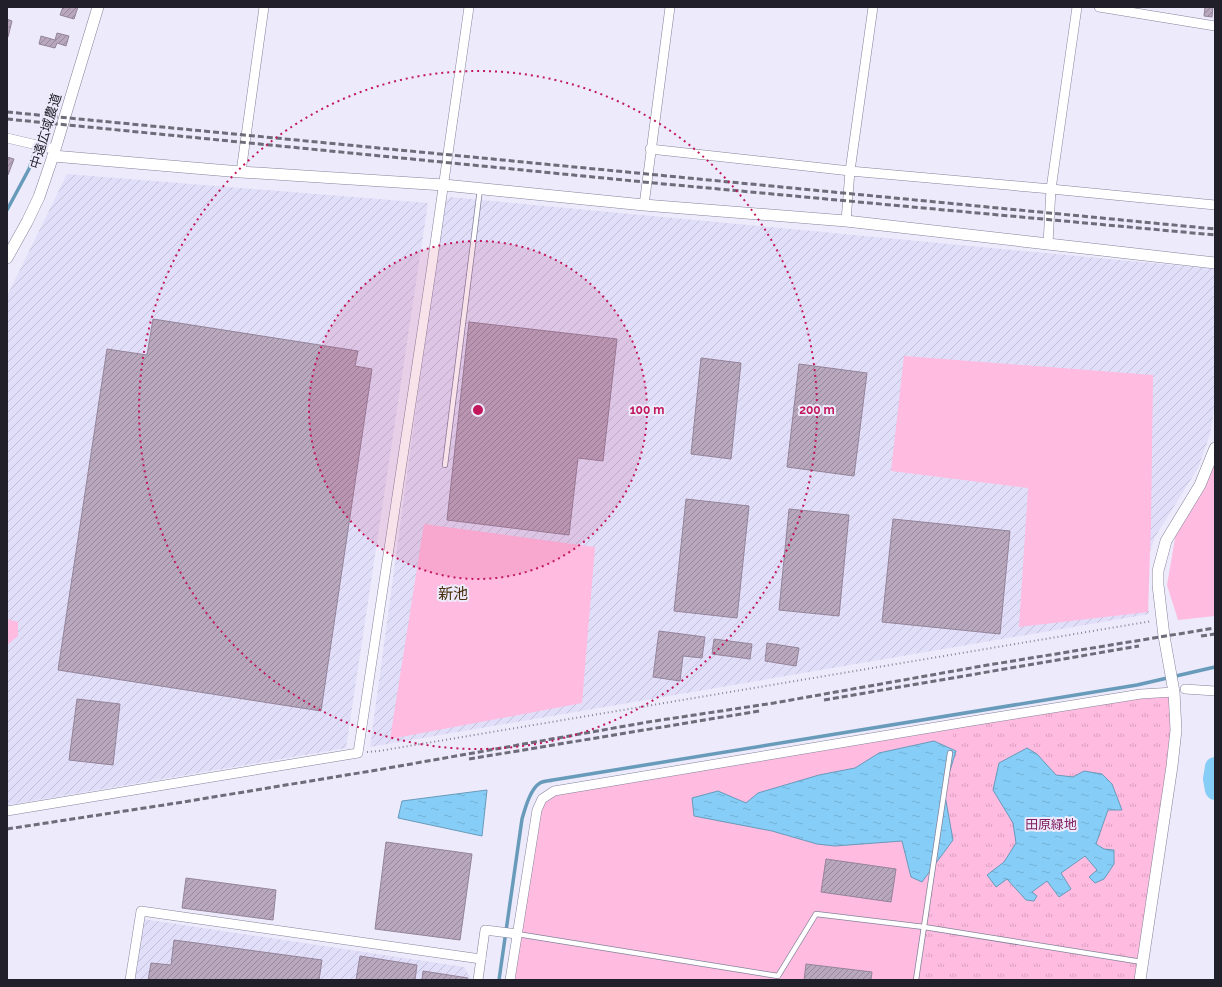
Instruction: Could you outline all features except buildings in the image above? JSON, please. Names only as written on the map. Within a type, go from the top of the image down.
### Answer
[{"type":"street","name":"中遠広域農道","points":[[7,258],[28,222],[39,197],[98,7]]},
{"type":"street","points":[[241,172],[264,7]]},
{"type":"street","points":[[7,811],[358,753],[396,509],[469,7]]},
{"type":"street","points":[[644,205],[650,149],[670,7]]},
{"type":"street","points":[[846,221],[850,171],[873,7]]},
{"type":"street","points":[[1048,244],[1051,189],[1077,7]]},
{"type":"street","points":[[1099,7],[1215,26]]},
{"type":"street","points":[[7,138],[54,152],[241,172],[444,185],[644,205],[846,221],[1215,262]]},
{"type":"street","points":[[650,149],[850,171],[1215,205]]},
{"type":"street","points":[[1140,980],[1176,730],[1174,692],[1162,619],[1158,571],[1166,541],[1200,485],[1215,448]]},
{"type":"street","points":[[1185,689],[1215,691]]},
{"type":"street","points":[[510,980],[537,810],[542,799],[554,791],[972,720],[1141,694],[1174,692]]},
{"type":"street","points":[[130,980],[141,911],[481,960]]},
{"type":"street","points":[[478,980],[485,930],[517,934]]},
{"type":"lane","points":[[445,465],[480,189]]},
{"type":"lane","points":[[916,980],[950,753]]},
{"type":"lane","points":[[517,934],[778,976],[816,914],[924,927],[1142,962]]},
{"type":"path","points":[[358,753],[387,750],[1162,619]]},
{"type":"shaded area","points":[[67,174],[428,203],[346,748],[7,805],[7,296]]},
{"type":"shaded area","points":[[450,197],[1215,269],[1215,404],[1210,434],[1198,468],[1155,537],[1146,563],[1146,585],[1149,614],[370,747],[444,203]]},
{"type":"shaded area","points":[[143,919],[464,967],[472,980],[134,980]]},
{"type":"green space","points":[[904,356],[1153,375],[1148,612],[1019,627],[1028,488],[891,471]]},
{"type":"green space","points":[[1215,446],[1215,616],[1178,620],[1167,585],[1178,521]]},
{"type":"green space","points":[[424,524],[595,547],[582,703],[390,739]]},
{"type":"green space","points":[[7,619],[18,622],[18,636],[7,645]]},
{"type":"green space","points":[[1174,692],[1136,980],[515,980],[537,810],[547,796]]},
{"type":"green space","name":"田原緑地","points":[[1174,692],[1176,730],[1140,980],[917,980],[954,729],[972,721]]},
{"type":"water","points":[[934,741],[956,751],[944,790],[953,840],[922,882],[911,877],[902,841],[835,846],[817,844],[772,831],[694,816],[692,798],[718,791],[746,803],[758,793],[819,775],[855,768],[879,753]]},
{"type":"water","points":[[1027,748],[1037,754],[1056,775],[1073,777],[1084,771],[1102,774],[1112,784],[1122,810],[1108,810],[1096,844],[1104,849],[1114,850],[1114,864],[1104,879],[1095,883],[1089,877],[1097,870],[1085,856],[1061,873],[1071,889],[1059,897],[1047,881],[1032,892],[1037,896],[1034,901],[1026,900],[1007,879],[996,887],[987,875],[1004,862],[1016,843],[1013,823],[993,790],[999,763]]},
{"type":"water","points":[[487,790],[482,836],[398,818],[402,801]]},
{"type":"waterway","points":[[7,210],[29,169],[34,154]]},
{"type":"waterway","points":[[499,980],[522,819],[526,805],[533,790],[541,782],[1137,685],[1215,667]]},
{"type":"waterway","points":[[1215,767],[1213,779],[1215,790]]},
{"type":"railway","points":[[7,112],[1215,229]]},
{"type":"railway","points":[[7,119],[654,183],[1215,235]]},
{"type":"railway","points":[[7,829],[377,770],[648,722],[774,703],[982,666],[1215,628]]},
{"type":"railway","points":[[1201,636],[1215,634]]},
{"type":"railway","points":[[824,700],[1139,646]]},
{"type":"railway","points":[[469,759],[759,711]]},
{"type":"district","name":"新池","points":[[453,594]]}]
